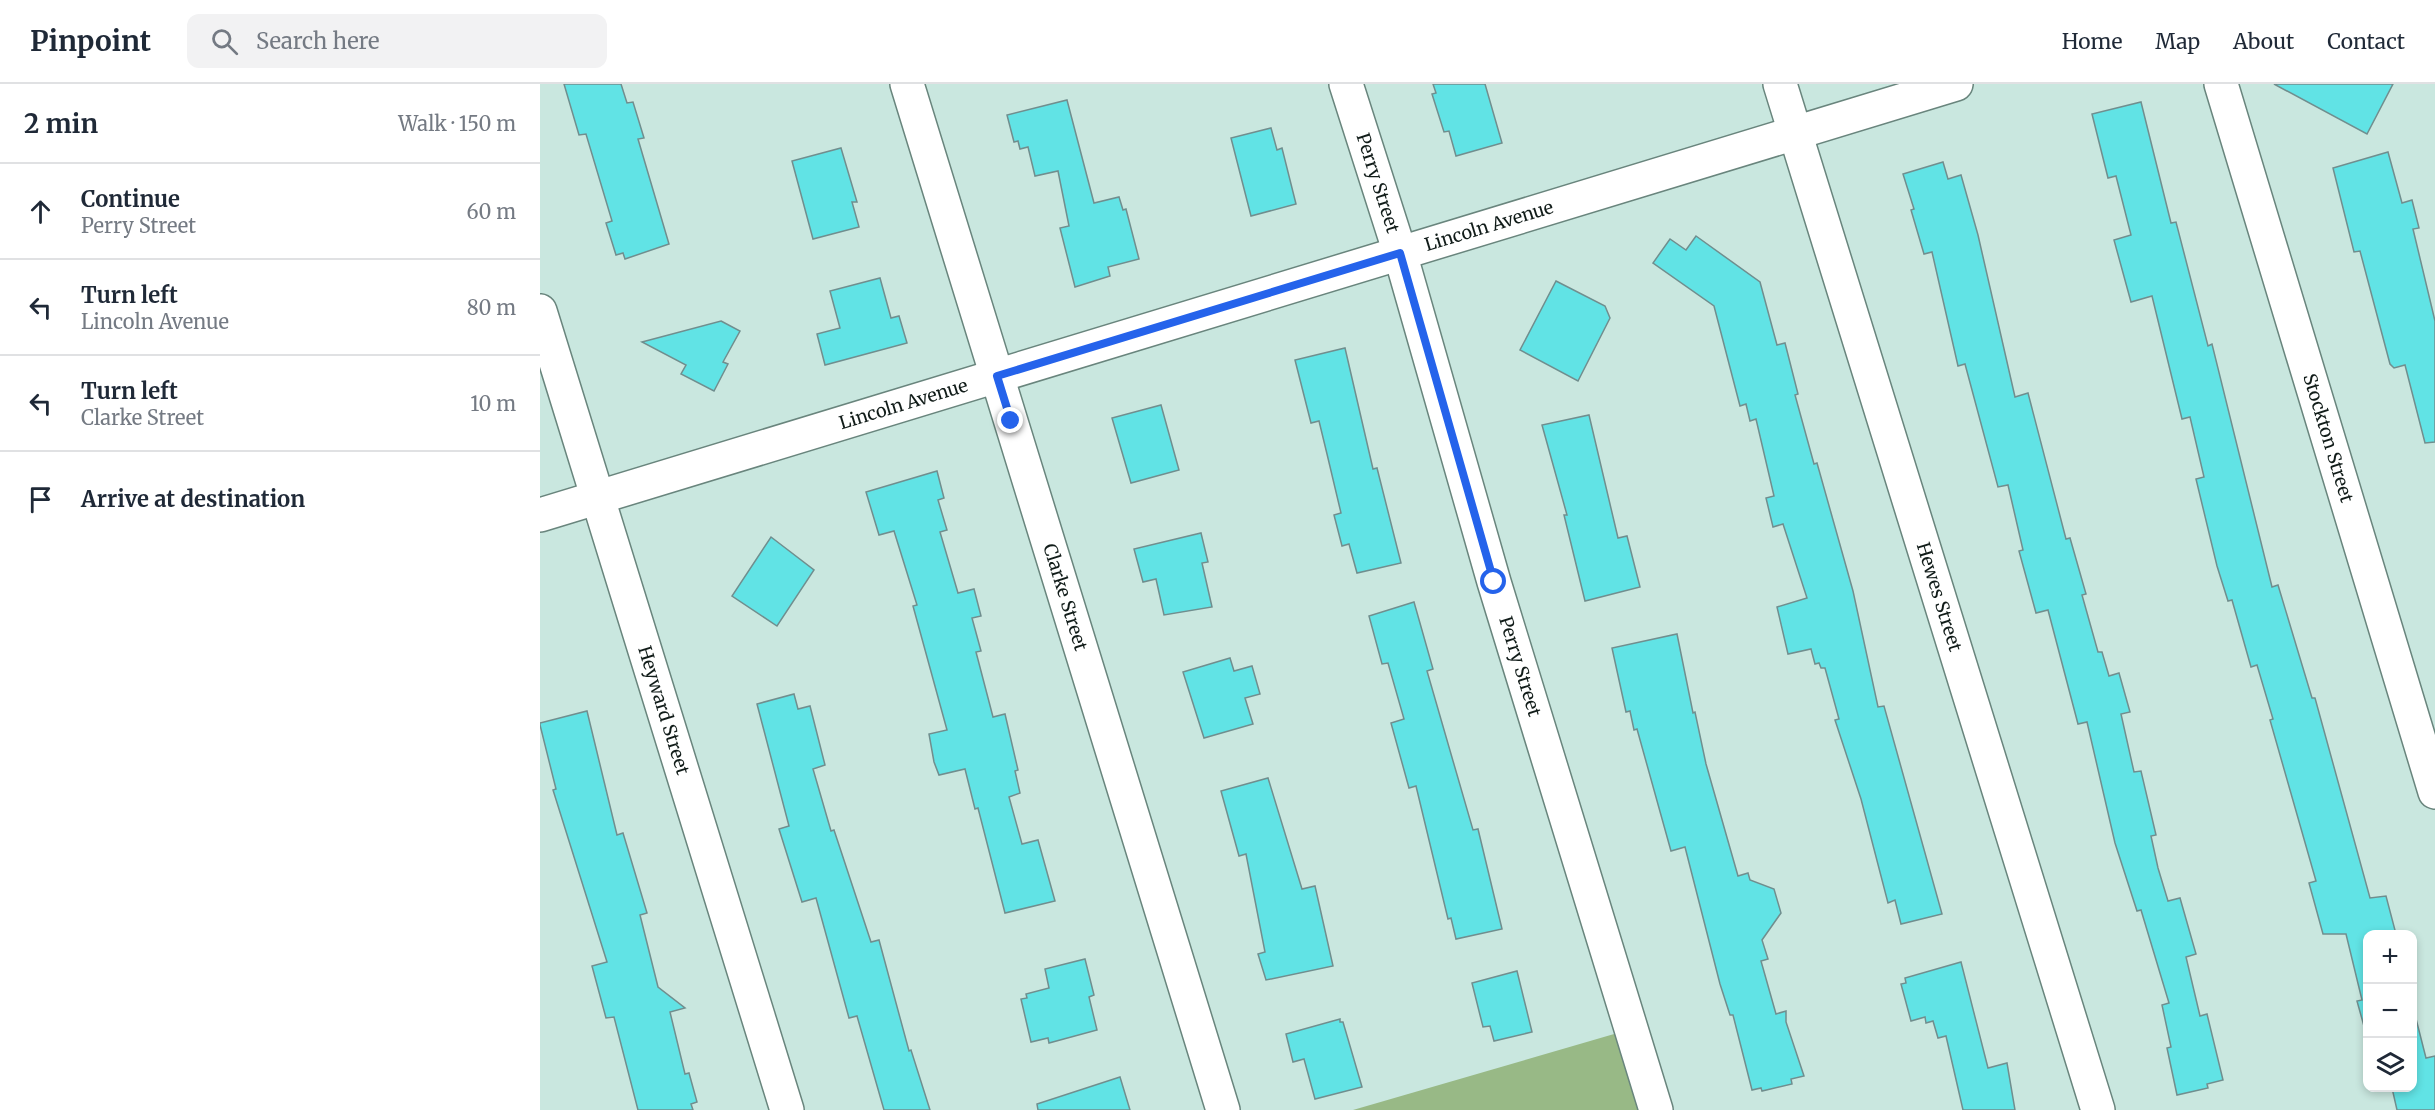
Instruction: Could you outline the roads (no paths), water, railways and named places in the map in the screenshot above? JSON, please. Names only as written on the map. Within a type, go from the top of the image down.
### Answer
[{"type":"street","name":"Clarke Street","points":[[907,84],[1223,1110]]},
{"type":"street","name":"Perry Street","points":[[1346,84],[1400,253],[1494,582],[1656,1110]]},
{"type":"street","name":"Hewes Street","points":[[1780,84],[2098,1110]]},
{"type":"street","name":"Lincoln Avenue","points":[[540,515],[1956,84]]},
{"type":"street","name":"Stockton Street","points":[[2221,84],[2435,792]]},
{"type":"street","name":"Heyward Street","points":[[540,311],[787,1110]]}]
